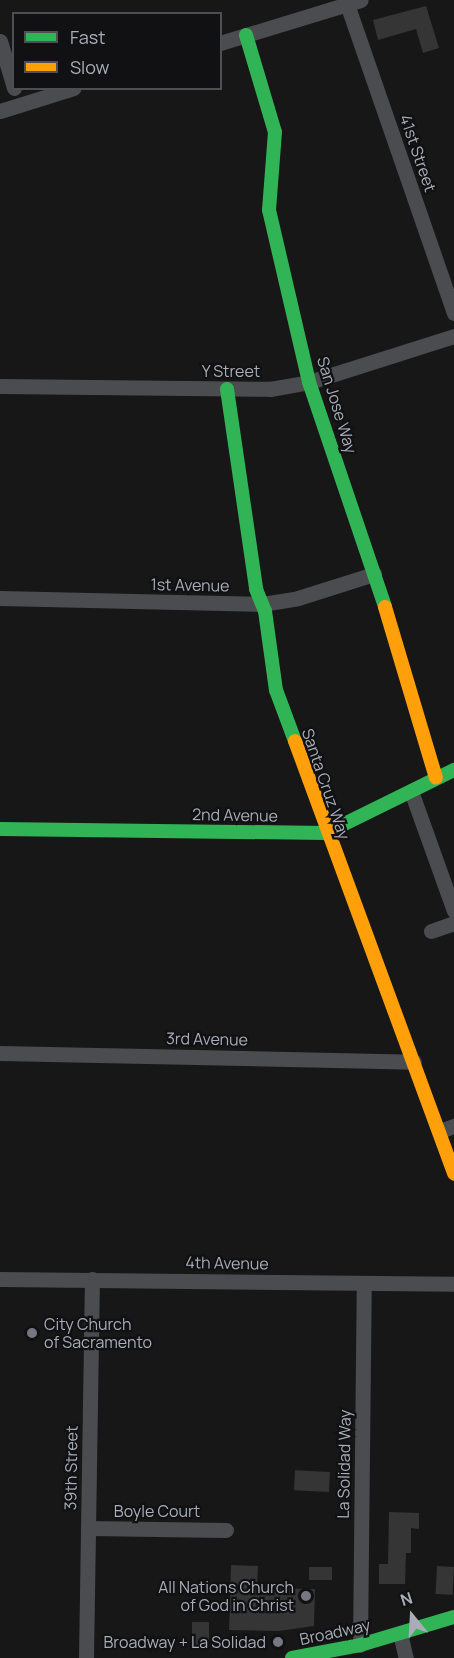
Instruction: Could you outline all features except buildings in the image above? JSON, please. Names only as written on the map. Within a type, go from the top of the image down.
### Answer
[{"type":"street","points":[[222,42],[354,2]]},
{"type":"street","name":"41st Street","points":[[354,2],[454,313]]},
{"type":"street","name":"San Jose Way","points":[[246,35],[274,124],[269,210],[309,382],[374,574],[436,778]]},
{"type":"street","points":[[0,41],[12,81]]},
{"type":"street","points":[[15,90],[19,105]]},
{"type":"street","points":[[0,111],[68,90]]},
{"type":"street","name":"Y Street","points":[[0,386],[270,389],[309,382],[454,336]]},
{"type":"street","name":"Santa Cruz Way","points":[[227,389],[256,589],[262,604],[276,690],[326,833],[414,1062],[447,1129],[454,1174]]},
{"type":"street","name":"1st Avenue","points":[[0,598],[262,604],[298,598],[374,574]]},
{"type":"street","name":"2nd Avenue","points":[[0,829],[326,833],[454,770]]},
{"type":"street","points":[[411,791],[454,911]]},
{"type":"street","points":[[431,932],[454,922]]},
{"type":"street","name":"3rd Avenue","points":[[0,1053],[414,1062]]},
{"type":"street","name":"4th Avenue","points":[[0,1279],[454,1284]]},
{"type":"street","name":"39th Street","points":[[86,1658],[92,1279]]},
{"type":"street","name":"La Solidad Way","points":[[360,1645],[364,1283]]},
{"type":"street","name":"Boyle Court","points":[[88,1528],[226,1530]]},
{"type":"street","name":"Broadway","points":[[292,1658],[329,1655],[454,1617]]},
{"type":"street","points":[[400,1633],[406,1658]]},
{"type":"traffic: fast","points":[[246,35],[275,132],[269,210],[309,382],[385,607]]},
{"type":"traffic: fast","points":[[227,389],[256,589],[265,611],[276,690],[295,741]]},
{"type":"traffic: fast","points":[[0,829],[326,833],[454,770]]},
{"type":"traffic: fast","points":[[292,1658],[360,1645],[454,1617]]},
{"type":"traffic: slow","points":[[385,607],[436,778]]},
{"type":"traffic: slow","points":[[295,741],[454,1174]]},
{"type":"place","name":"City Church of Sacramento","points":[[32,1333]]},
{"type":"place","name":"All Nations Church of God in Christ","points":[[306,1596]]},
{"type":"place","name":"Broadway + La Solidad","points":[[278,1642]]}]
